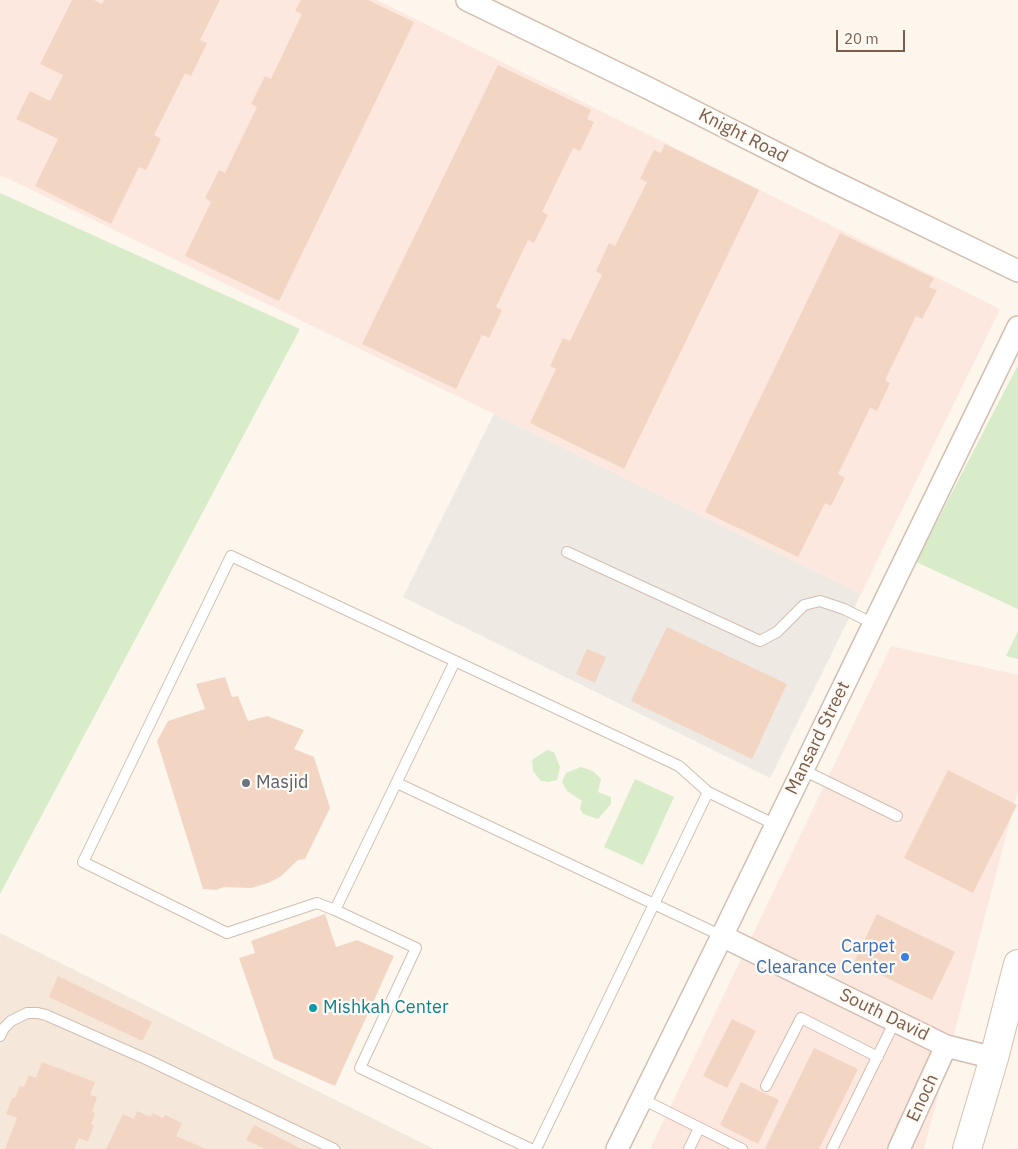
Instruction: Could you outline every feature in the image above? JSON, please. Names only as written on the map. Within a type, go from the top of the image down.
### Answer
[{"type":"main road","points":[[967,1149],[994,1058],[1018,964]]},
{"type":"street","name":"Knight Road","points":[[467,0],[1018,271]]},
{"type":"street","name":"Mansard Street","points":[[617,1149],[1018,327]]},
{"type":"street","name":"South David","points":[[722,936],[946,1046],[994,1058]]},
{"type":"street","name":"Enoch","points":[[899,1149],[946,1046]]},
{"type":"lane","points":[[567,552],[760,641],[777,632],[804,605],[820,601],[844,609],[874,624]]},
{"type":"lane","points":[[531,1149],[360,1068],[416,948],[317,903],[227,933],[84,862],[231,556],[679,766],[708,792],[776,825]]},
{"type":"lane","points":[[335,910],[454,660]]},
{"type":"lane","points":[[802,770],[897,816]]},
{"type":"lane","points":[[397,783],[722,936]]},
{"type":"lane","points":[[536,1149],[708,792]]},
{"type":"lane","points":[[0,1036],[4,1028],[11,1021],[27,1013],[46,1015],[148,1060],[334,1149]]},
{"type":"lane","points":[[766,1086],[800,1018],[878,1057]]},
{"type":"lane","points":[[832,1149],[895,1021]]},
{"type":"lane","points":[[642,1099],[742,1149]]},
{"type":"lane","points":[[689,1149],[699,1128]]},
{"type":"shaded area","points":[[0,0],[377,0],[1000,309],[861,594],[494,414],[0,176]]},
{"type":"shaded area","points":[[494,414],[861,594],[770,778],[403,597]]},
{"type":"shaded area","points":[[891,646],[1018,675],[1018,790],[924,1149],[650,1149]]},
{"type":"shaded area","points":[[0,933],[434,1149],[0,1149]]},
{"type":"green space","points":[[0,193],[300,329],[0,894]]},
{"type":"green space","points":[[1018,365],[1018,609],[916,562]]},
{"type":"green space","points":[[1018,631],[1018,659],[1006,656]]},
{"type":"green space","points":[[547,750],[554,752],[560,767],[557,780],[548,782],[541,781],[533,771],[532,760]]},
{"type":"green space","points":[[581,767],[593,771],[601,779],[598,792],[611,797],[611,804],[598,819],[583,814],[580,809],[582,801],[567,791],[562,782],[566,773]]},
{"type":"green space","points":[[635,779],[674,797],[643,865],[604,847]]},
{"type":"building","points":[[72,0],[94,0],[102,4],[104,0],[220,0],[200,40],[207,43],[191,76],[185,73],[154,135],[161,139],[146,170],[139,167],[111,224],[35,186],[58,139],[16,119],[30,91],[50,101],[63,75],[40,64]]},
{"type":"building","points":[[301,0],[368,0],[414,22],[279,301],[185,256],[211,202],[205,198],[219,170],[225,173],[257,107],[251,104],[265,76],[271,79],[302,14],[295,11]]},
{"type":"building","points":[[498,65],[591,110],[587,119],[594,122],[580,151],[573,148],[542,212],[548,215],[534,243],[528,240],[496,307],[502,310],[489,338],[482,335],[456,389],[362,344]]},
{"type":"building","points":[[665,144],[759,190],[624,469],[530,423],[556,369],[550,366],[563,338],[570,341],[602,275],[596,271],[609,243],[615,246],[647,182],[640,179],[654,150],[661,153]]},
{"type":"building","points":[[840,233],[934,278],[929,287],[937,290],[922,319],[916,316],[885,380],[890,383],[877,411],[870,408],[838,474],[845,478],[831,506],[825,503],[798,557],[705,512]]},
{"type":"building","points":[[667,627],[787,684],[752,759],[631,701]]},
{"type":"building","points":[[587,649],[606,657],[595,683],[576,674]]},
{"type":"building","name":"Masjid","points":[[225,677],[232,697],[238,696],[248,721],[267,716],[304,730],[294,749],[314,757],[330,808],[305,859],[298,860],[280,877],[251,888],[224,887],[216,890],[203,889],[157,741],[168,721],[205,709],[196,684]]},
{"type":"building","points":[[948,770],[1017,805],[973,893],[904,858]]},
{"type":"building","name":"Mishkah Center","points":[[325,914],[336,947],[357,940],[394,956],[335,1086],[274,1059],[239,958],[255,953],[251,941]]},
{"type":"building","name":"Carpet Clearance Center","points":[[877,914],[955,952],[932,1000],[854,962]]},
{"type":"building","points":[[58,976],[152,1022],[142,1041],[49,997]]},
{"type":"building","points":[[732,1019],[756,1031],[727,1088],[703,1076]]},
{"type":"building","points":[[814,1048],[858,1069],[819,1149],[767,1149],[765,1148]]},
{"type":"building","points":[[42,1062],[95,1082],[90,1095],[97,1097],[92,1112],[95,1113],[91,1124],[94,1125],[88,1142],[79,1138],[74,1149],[5,1149],[17,1118],[6,1114],[12,1098],[15,1098],[20,1086],[24,1087],[29,1075],[36,1078]]},
{"type":"building","points":[[741,1082],[779,1100],[758,1144],[720,1125]]},
{"type":"building","points":[[137,1111],[151,1117],[152,1113],[163,1118],[165,1115],[182,1123],[176,1136],[206,1149],[106,1149],[123,1114],[134,1119]]},
{"type":"building","points":[[254,1125],[302,1149],[265,1149],[246,1140]]},
{"type":"place","name":"Masjid","points":[[246,783]]},
{"type":"place","name":"Carpet Clearance Center","points":[[905,957]]},
{"type":"place","name":"Mishkah Center","points":[[313,1008]]}]
